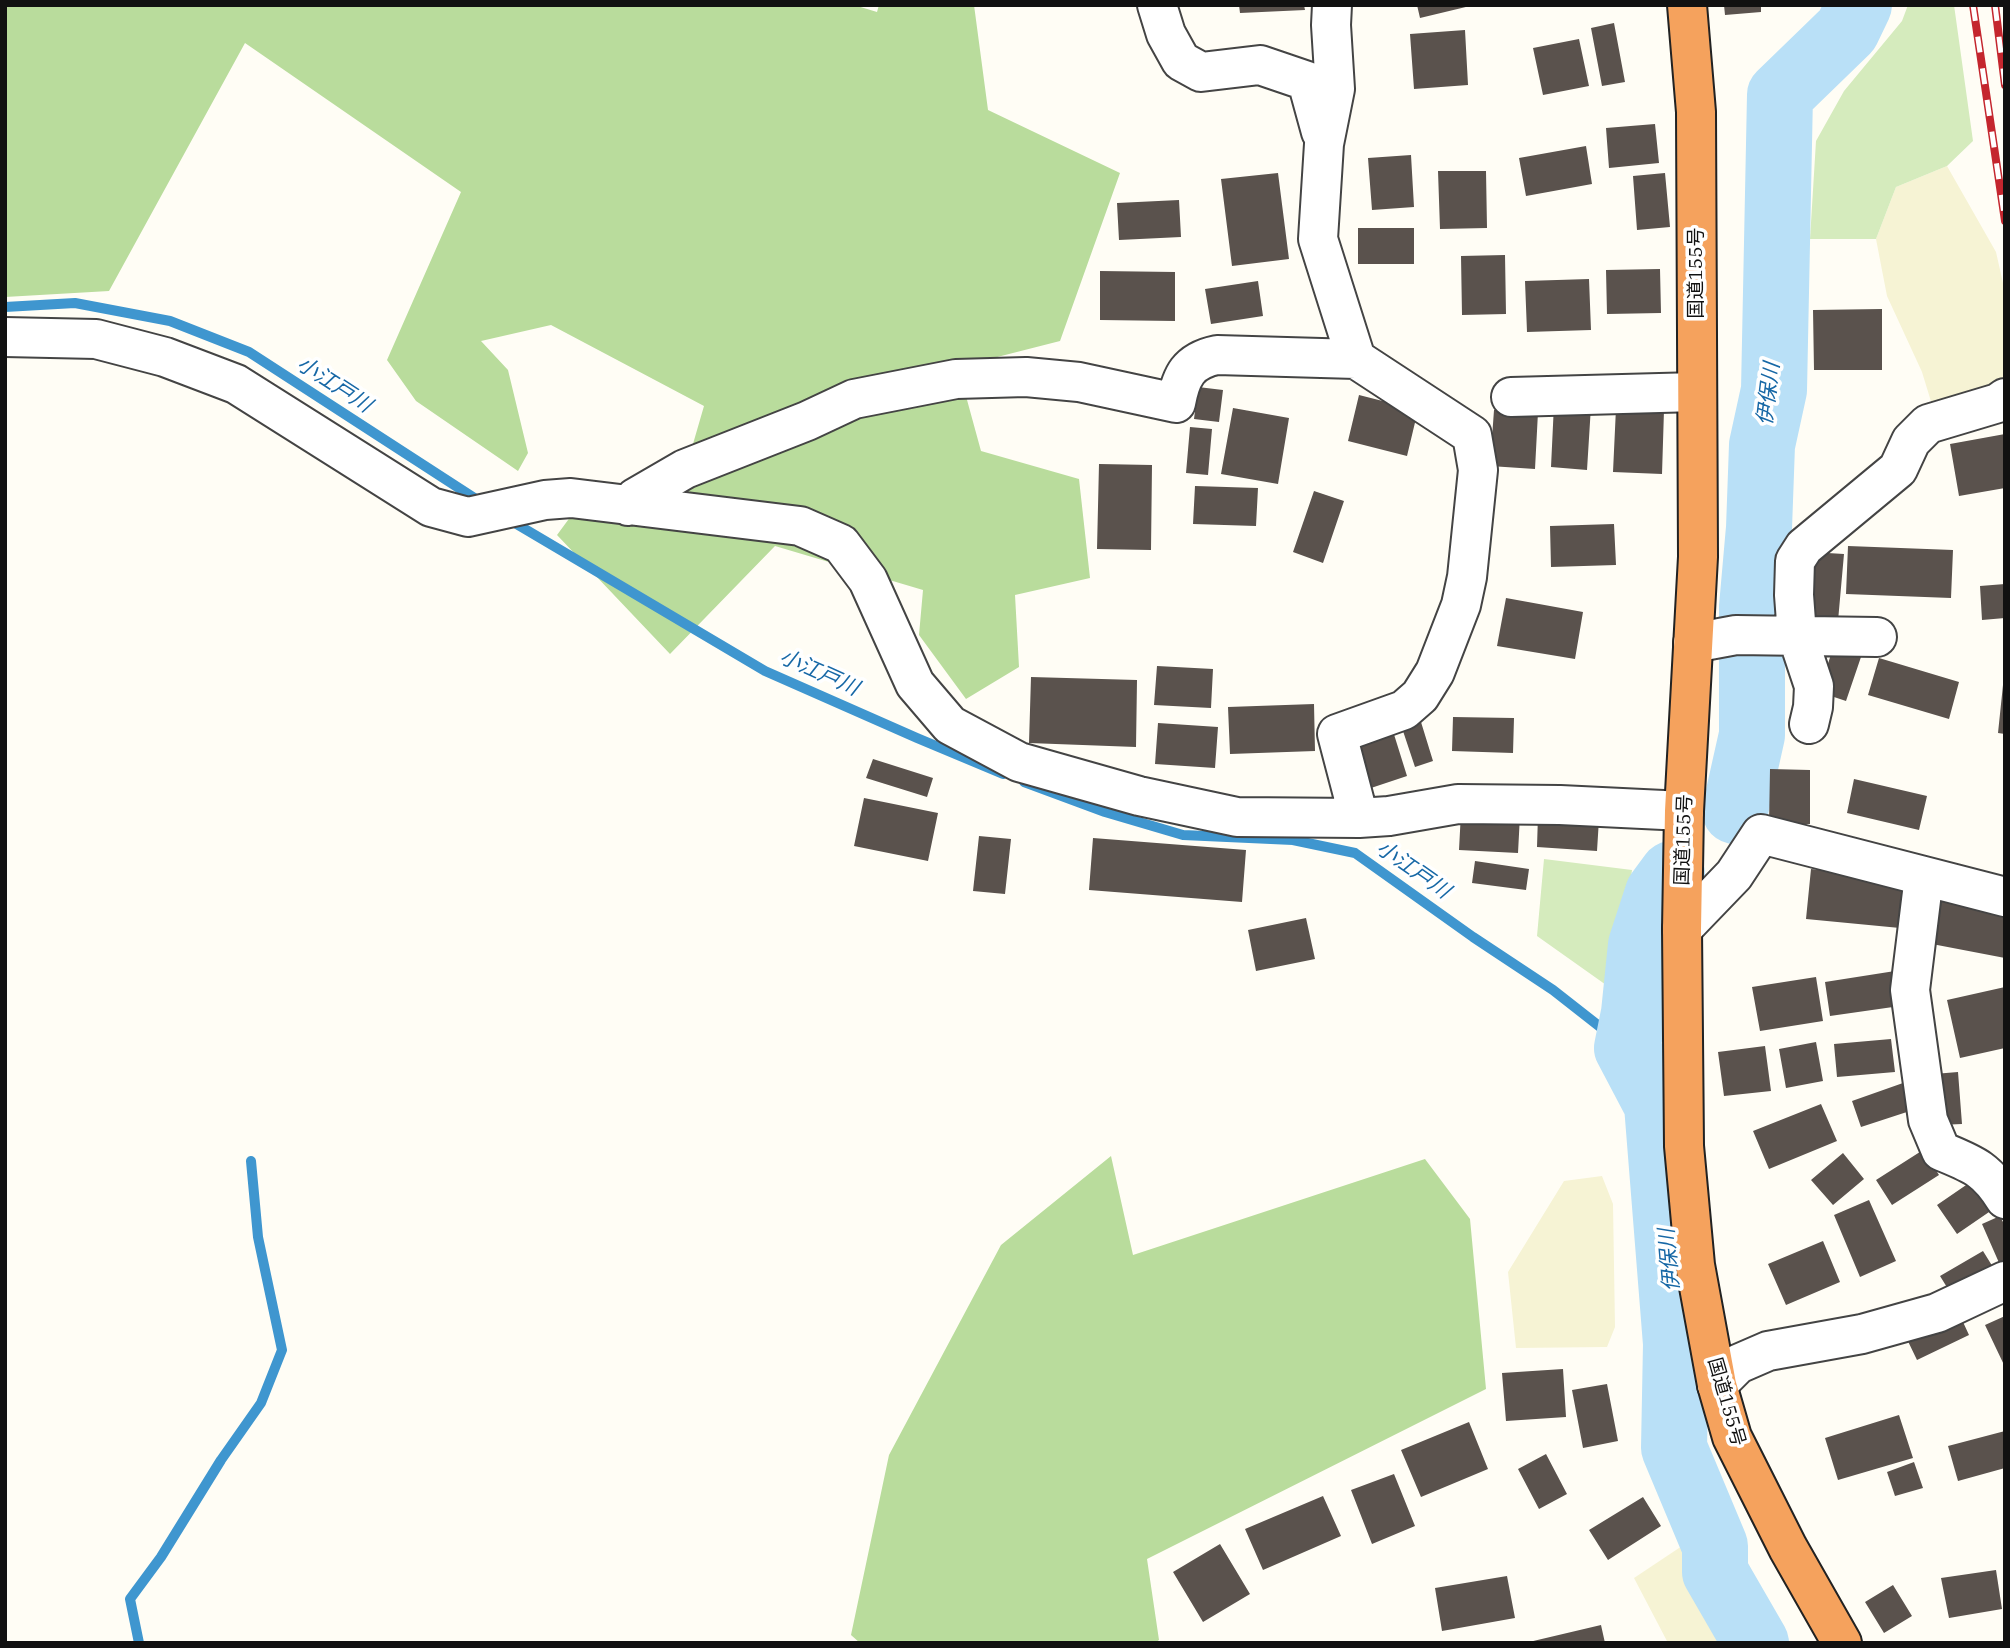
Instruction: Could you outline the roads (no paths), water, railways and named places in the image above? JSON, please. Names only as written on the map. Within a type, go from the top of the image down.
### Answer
[{"type":"highway","name":"国道155号","points":[[1687,5],[1696,112],[1698,557],[1684,811],[1682,929],[1684,1146],[1695,1265],[1717,1385],[1732,1437],[1788,1548],[1842,1643]]},
{"type":"street","points":[[1157,5],[1166,34],[1181,61],[1201,72],[1260,65],[1307,81],[1324,144]]},
{"type":"street","points":[[1332,5],[1335,89],[1324,144],[1318,239],[1356,359]]},
{"type":"street","points":[[5,337],[96,339],[165,357],[236,384],[431,507],[468,517],[545,500],[571,498],[800,526],[841,544],[868,580],[915,684],[950,725],[1019,762],[1139,796],[1237,817],[1359,818],[1389,816],[1458,804],[1560,805],[1684,811]]},
{"type":"street","points":[[628,506],[635,498],[685,469],[866,396],[956,379],[1026,377],[1079,382],[1176,403],[1179,384],[1201,358],[1217,355],[1356,359],[1472,435],[1478,470],[1461,605],[1435,672],[1420,696],[1404,710],[1337,734],[1359,818]]},
{"type":"street","points":[[1511,397],[1697,392]]},
{"type":"street","points":[[1768,635],[1795,561],[1804,547],[1898,469],[1911,441],[1928,424],[1998,403],[2005,398]]},
{"type":"street","points":[[1693,643],[1768,635],[1877,637]]},
{"type":"street","points":[[1768,635],[1814,686],[1809,724]]},
{"type":"street","points":[[1682,929],[1734,875],[1761,834],[2005,897]]},
{"type":"street","points":[[1924,876],[1910,990],[1927,1120],[1941,1151],[1978,1166],[2005,1199]]},
{"type":"street","points":[[1717,1385],[1738,1364],[1768,1351],[1862,1334],[1937,1314],[2005,1280]]},
{"type":"waterway","name":"伊保川","points":[[1735,811],[1752,735],[1752,607],[1759,528],[1762,445],[1774,390],[1780,95],[1847,30],[1859,5]]},
{"type":"waterway","name":"小江戸川","points":[[5,307],[75,303],[170,321],[249,352],[482,503]]},
{"type":"waterway","name":"小江戸川","points":[[508,519],[765,671],[1003,774]]},
{"type":"waterway","name":"小江戸川","points":[[1024,782],[1105,812],[1183,835],[1293,840],[1355,853],[1553,990],[1627,1048]]},
{"type":"waterway","name":"伊保川","points":[[1672,874],[1658,893],[1641,945],[1634,1013],[1627,1048],[1657,1105],[1676,1344],[1674,1448],[1715,1546],[1715,1572],[1756,1643]]},
{"type":"waterway","points":[[139,1643],[130,1599],[161,1557],[221,1460],[261,1403],[282,1350],[258,1237],[251,1161]]},
{"type":"railway","points":[[1973,5],[2005,221]]},
{"type":"railway","points":[[1995,5],[2005,85]]}]
